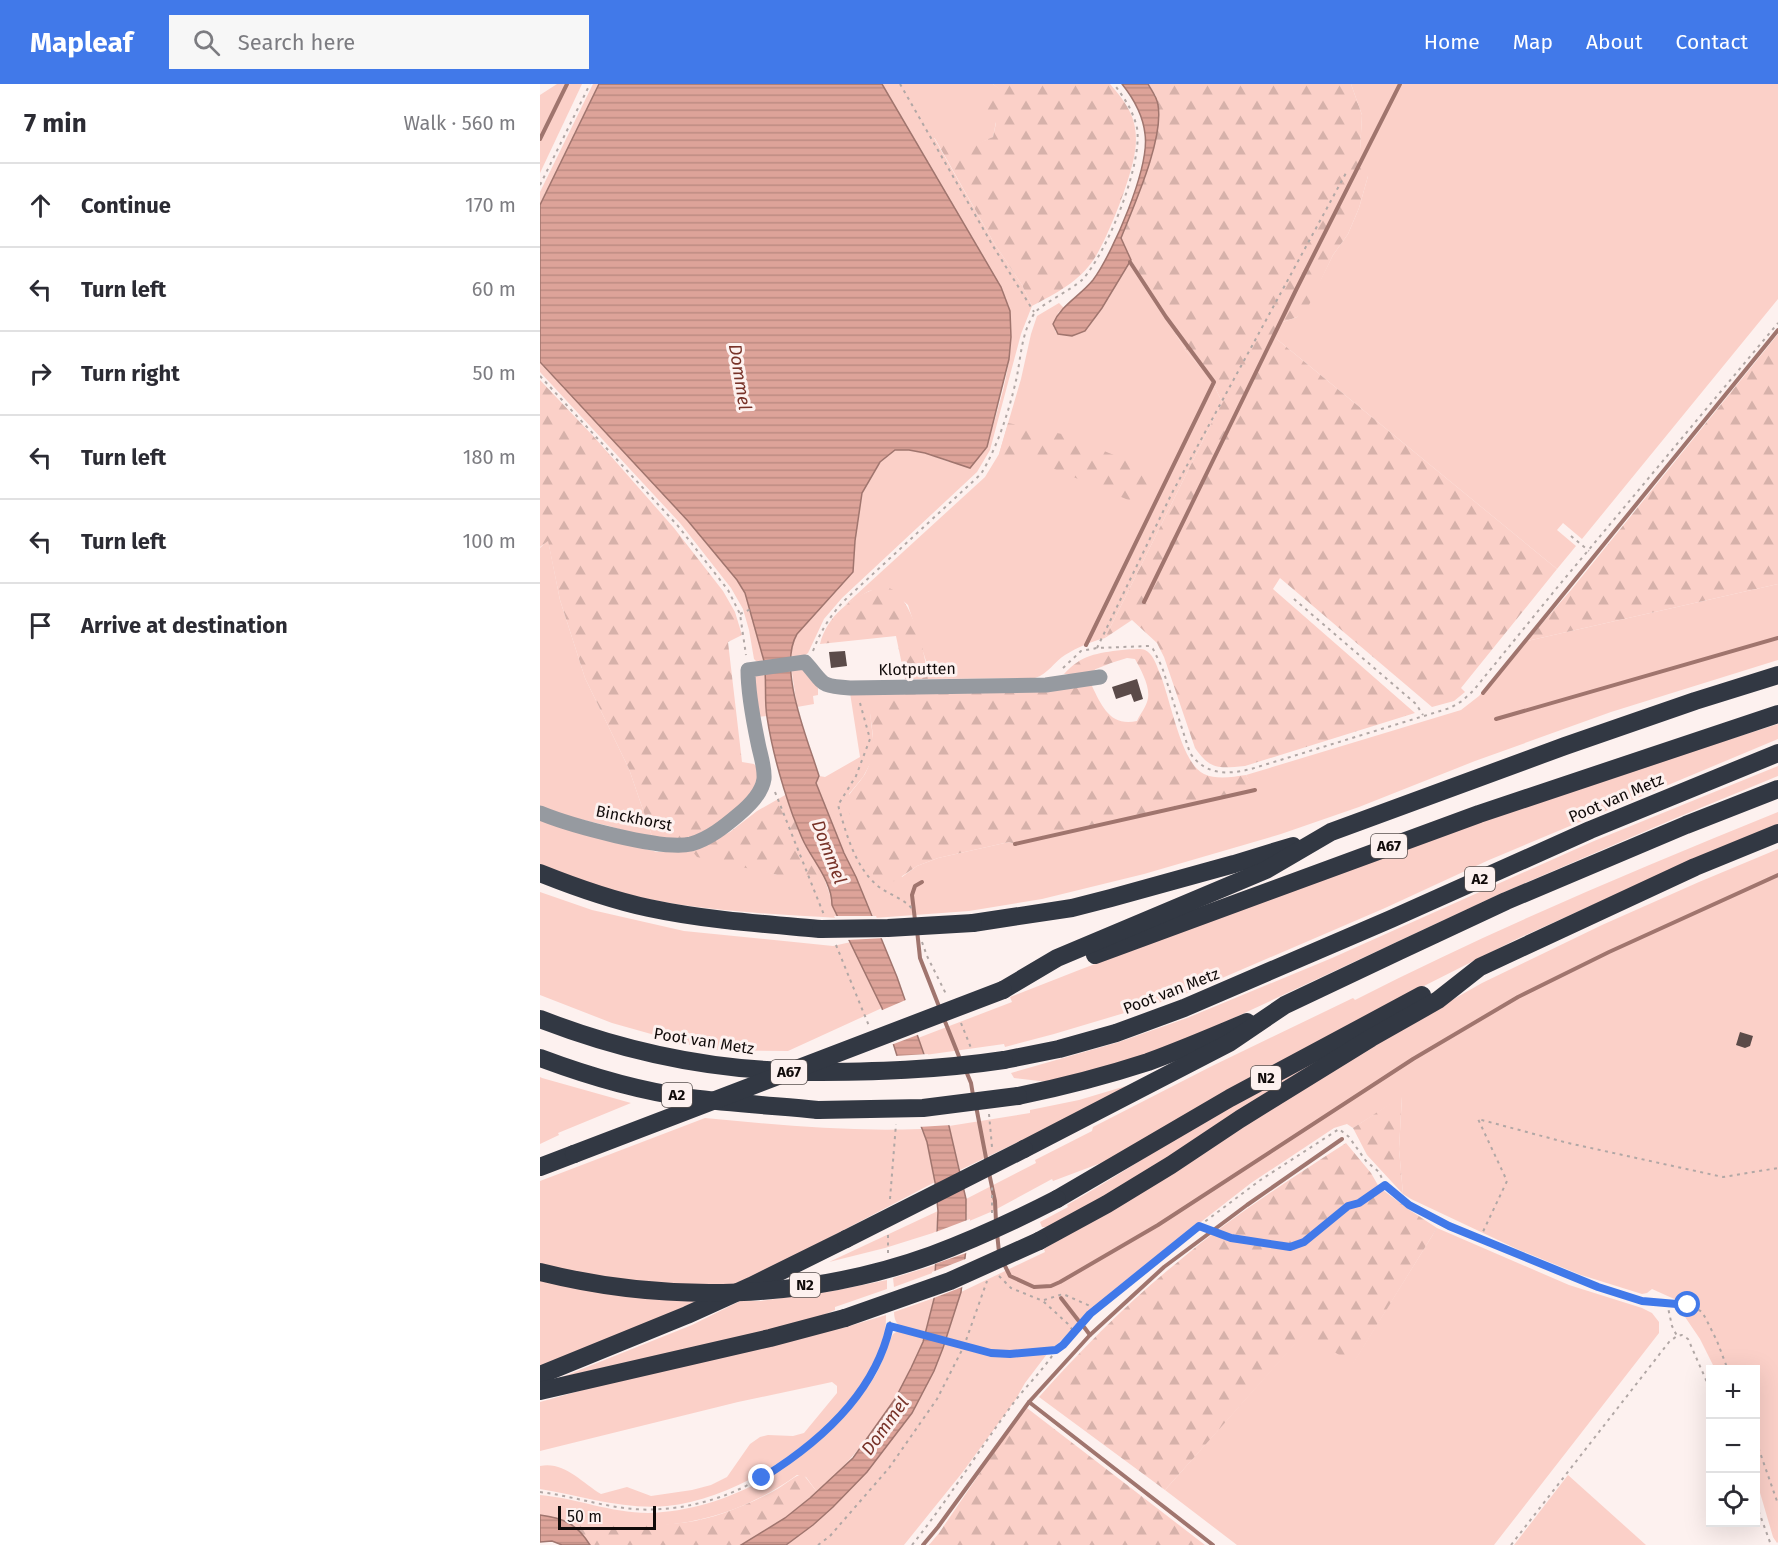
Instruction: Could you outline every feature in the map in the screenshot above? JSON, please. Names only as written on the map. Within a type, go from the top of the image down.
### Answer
[{"type":"highway","points":[[540,873],[604,896],[647,908],[722,920],[821,929],[973,923],[1044,912],[1112,898],[1266,855],[1566,746],[1778,675]]},
{"type":"highway","name":"A67","points":[[540,1167],[1159,930],[1479,814],[1778,714]]},
{"type":"highway","name":"Poot van Metz","points":[[540,1019],[633,1049],[703,1064],[746,1069],[881,1072],[955,1068],[1059,1049],[1116,1033],[1184,1008],[1590,830],[1778,753]]},
{"type":"highway","name":"A2","points":[[540,1058],[648,1090],[690,1098],[818,1110],[922,1108],[1018,1096],[1062,1087],[1150,1061],[1285,1005],[1506,901],[1666,833],[1778,789]]},
{"type":"highway","points":[[1003,990],[1057,958],[1266,870],[1331,832]]},
{"type":"highway","name":"N2","points":[[540,1272],[609,1286],[674,1292],[755,1291],[870,1274],[932,1255],[1007,1225],[1057,1199],[1230,1098],[1418,997],[1695,867],[1778,833]]},
{"type":"highway","points":[[540,1391],[770,1338],[845,1317],[930,1289],[1003,1259],[1107,1204],[1162,1171],[1239,1119],[1438,1000],[1480,967]]},
{"type":"highway","points":[[540,1375],[698,1310],[846,1239],[1229,1043],[1285,1005]]},
{"type":"street","points":[[752,669],[801,662]]},
{"type":"street","name":"Klotputten","points":[[801,662],[828,687],[1046,685],[1100,677]]},
{"type":"street","name":"Binckhorst","points":[[540,813],[657,844],[691,844],[724,827],[749,806],[762,786],[764,775],[753,715],[752,669]]},
{"type":"path","points":[[540,185],[590,84]]},
{"type":"path","points":[[900,84],[993,246],[1034,312]]},
{"type":"path","points":[[801,662],[811,657],[822,629],[837,608],[981,474],[994,452],[1017,378],[1025,335],[1034,312],[1062,296],[1081,280],[1098,258],[1136,161],[1138,144],[1133,112],[1113,84]]},
{"type":"path","points":[[1097,648],[1172,493],[1346,173]]},
{"type":"path","points":[[1046,685],[1081,651],[1097,648],[1149,646],[1162,666],[1190,753],[1199,763],[1216,772],[1235,773],[1251,769],[1449,708],[1462,701],[1473,691],[1778,323]]},
{"type":"path","points":[[540,376],[678,526],[728,590],[740,614],[752,669]]},
{"type":"path","points":[[1571,536],[1589,551]]},
{"type":"path","points":[[1294,599],[1416,704],[1424,716]]},
{"type":"path","points":[[740,614],[751,609]]},
{"type":"path","points":[[1480,1238],[1507,1181],[1478,1119],[1568,1143],[1724,1177],[1778,1168]]},
{"type":"path","points":[[912,1545],[1016,1401],[1056,1350],[1097,1309],[1199,1226],[1259,1181],[1339,1129],[1349,1137],[1366,1161],[1379,1172],[1385,1185],[1409,1205],[1449,1226],[1598,1287],[1642,1301],[1688,1305],[1702,1312],[1726,1365]]},
{"type":"path","points":[[1199,1226],[1231,1238],[1290,1247],[1304,1242],[1348,1206],[1359,1203],[1385,1185]]},
{"type":"path","points":[[989,1275],[1000,1277],[1011,1288],[1043,1301],[1074,1332]]},
{"type":"path","points":[[1043,1301],[1063,1294],[1097,1309]]},
{"type":"path","points":[[1667,1303],[1672,1326],[1677,1336]]},
{"type":"path","points":[[540,1492],[630,1509],[659,1510],[706,1501],[742,1488],[788,1461],[816,1439],[840,1415],[860,1392],[876,1366],[885,1347],[890,1326],[982,1352],[999,1354],[1056,1350]]},
{"type":"path","points":[[1511,1545],[1669,1342],[1683,1335],[1688,1339],[1706,1380]]},
{"type":"path","points":[[818,1545],[830,1536],[889,1468],[937,1399],[963,1346]]},
{"type":"path","points":[[1760,1455],[1778,1504]]},
{"type":"path","points":[[1760,1517],[1771,1545]]},
{"type":"green space","points":[[557,84],[582,84],[540,173],[540,95]]},
{"type":"green space","points":[[593,84],[599,84],[540,205],[540,192]]},
{"type":"green space","points":[[882,84],[993,84],[1002,91],[993,137],[976,145],[934,138],[994,243],[1022,285],[1032,306],[1021,334],[990,450],[977,472],[842,598],[824,619],[808,653],[804,656],[790,657],[792,642],[797,634],[852,572],[862,493],[879,462],[895,450],[925,453],[949,462],[987,447],[1008,367],[1010,327],[1008,307],[1001,287]]},
{"type":"green space","points":[[993,84],[1110,84],[1127,106],[1135,128],[1136,147],[1133,162],[1124,191],[1100,249],[1082,274],[1058,292],[1032,306],[1022,285],[994,243],[934,137],[976,144],[993,137],[996,123],[982,104],[1001,91]]},
{"type":"green space","points":[[1148,84],[1351,84],[1362,115],[1360,151],[1368,159],[1368,176],[1359,208],[1348,234],[1333,255],[1309,305],[1297,317],[1280,323],[1273,336],[1557,569],[1461,688],[1465,692],[1454,701],[1432,707],[1280,578],[1273,589],[1415,713],[1245,766],[1222,767],[1211,764],[1195,748],[1164,657],[1157,643],[1132,620],[1105,638],[1222,402],[1211,379],[1186,351],[1131,260],[1121,238],[1155,143],[1156,96]]},
{"type":"green space","points":[[1351,84],[1778,84],[1778,299],[1582,539],[1563,523],[1557,530],[1576,546],[1557,569],[1273,336],[1280,323],[1297,317],[1348,234],[1359,208],[1368,176],[1360,151],[1362,115]]},
{"type":"green space","points":[[1131,260],[1186,351],[1211,379],[1222,402],[1105,638],[1070,652],[1044,674],[1035,678],[928,679],[926,661],[908,605],[888,588],[869,591],[845,605],[985,477],[999,454],[1037,316],[1059,303],[1064,308],[1058,313],[1055,331],[1058,334],[1072,336],[1085,331]]},
{"type":"green space","points":[[1778,334],[1778,584],[1527,641],[1571,590]]},
{"type":"green space","points":[[540,362],[688,521],[737,580],[745,593],[764,661],[754,659],[743,609],[731,588],[680,523],[540,372]]},
{"type":"green space","points":[[540,380],[595,438],[674,528],[723,591],[735,612],[742,635],[728,642],[742,762],[754,764],[759,770],[757,785],[746,802],[719,824],[689,840],[653,839],[629,769],[585,678],[560,600],[548,541],[540,547]]},
{"type":"green space","points":[[1008,423],[1062,434],[1156,472],[1138,504],[1035,461],[999,454]]},
{"type":"green space","points":[[548,540],[560,600],[585,678],[629,769],[653,839],[550,812],[540,807],[540,548]]},
{"type":"green space","points":[[1778,584],[1778,660],[1611,712],[1281,834],[1144,874],[1042,899],[969,911],[874,918],[844,853],[816,783],[819,776],[825,777],[860,757],[850,693],[874,692],[870,712],[874,748],[871,762],[863,777],[849,794],[902,877],[917,866],[938,858],[1009,842],[1015,844],[1254,790],[1246,775],[1461,710],[1479,696],[1527,641]]},
{"type":"green space","points":[[878,588],[888,588],[896,592],[904,601],[921,642],[928,679],[905,679],[896,636],[820,644],[828,625],[841,609]]},
{"type":"green space","points":[[1137,649],[1150,653],[1162,680],[1182,743],[1196,767],[1204,774],[1214,777],[1246,775],[1255,790],[1015,844],[1009,842],[938,858],[917,866],[895,881],[879,881],[873,875],[845,802],[865,774],[872,755],[873,739],[869,703],[874,692],[1092,686],[1108,714],[1120,721],[1137,721],[1148,698],[1148,688],[1135,659],[1127,658],[1111,663],[1090,674],[1064,674],[1090,656]]},
{"type":"green space","points":[[791,666],[803,667],[818,688],[818,695],[813,696],[814,704],[797,707]]},
{"type":"green space","points":[[766,670],[767,716],[757,717],[755,674]]},
{"type":"green space","points":[[1778,724],[1778,739],[1489,860],[1385,908],[1178,997],[1005,1047],[1004,1044],[925,1055],[918,1038],[1012,1002],[1010,997],[1362,864],[1575,789]]},
{"type":"green space","points":[[1778,766],[1778,776],[1502,893],[1193,1037],[1127,1062],[1048,1082],[1014,1078],[1011,1073],[1119,1042],[1187,1018],[1332,958],[1594,841]]},
{"type":"green space","points":[[787,794],[802,838],[823,875],[777,875],[697,857],[692,851],[730,832],[757,811]]},
{"type":"green space","points":[[1778,812],[1778,825],[1693,860],[1519,938],[1414,991],[1109,1160],[1053,1181],[1052,1179],[993,1211],[967,1222],[966,1199],[1036,1163],[1035,1160],[1092,1131],[1093,1127],[1212,1066],[1511,925]]},
{"type":"green space","points":[[540,818],[657,852],[692,851],[777,875],[823,875],[838,918],[750,912],[662,902],[589,883],[540,865]]},
{"type":"green space","points":[[1778,849],[1777,1543],[1773,1537],[1760,1493],[1760,1365],[1713,1365],[1700,1339],[1683,1314],[1681,1302],[1652,1289],[1642,1294],[1581,1275],[1517,1249],[1403,1194],[1399,1149],[1402,1097],[1353,1128],[1347,1124],[1334,1128],[1251,1183],[1111,1292],[1047,1354],[962,1473],[904,1545],[786,1545],[813,1525],[852,1487],[912,1413],[934,1371],[961,1292],[1045,1252],[1044,1249],[1364,1050],[1482,983],[1602,925]]},
{"type":"green space","points":[[540,892],[592,910],[684,931],[833,946],[851,942],[882,1008],[788,1051],[708,1050],[612,1023],[540,995]]},
{"type":"green space","points":[[1391,1019],[1056,1227],[1042,1227],[1040,1222],[1068,1207],[1067,1205],[1212,1116]]},
{"type":"green space","points":[[540,1077],[631,1103],[558,1133],[559,1135],[540,1144]]},
{"type":"green space","points":[[1146,1080],[960,1170],[949,1126],[1030,1113],[1030,1110],[1079,1100]]},
{"type":"green space","points":[[1402,1096],[1399,1149],[1403,1194],[1367,1155],[1353,1128]]},
{"type":"green space","points":[[705,1118],[840,1129],[921,1129],[927,1142],[935,1182],[781,1263],[601,1344],[540,1368],[540,1181]]},
{"type":"green space","points":[[1346,1143],[1371,1173],[1379,1187],[1437,1228],[1353,1364],[1305,1333],[1165,1490],[1039,1397],[1106,1326],[1179,1261],[1240,1214]]},
{"type":"green space","points":[[938,1211],[936,1232],[829,1262]]},
{"type":"green space","points":[[1437,1228],[1569,1285],[1642,1308],[1652,1313],[1659,1322],[1659,1333],[1494,1545],[1237,1545],[1165,1490],[1305,1332],[1353,1363]]},
{"type":"green space","points":[[935,1265],[935,1272],[894,1287],[893,1278]]},
{"type":"green space","points":[[887,1280],[887,1289],[835,1307],[835,1310],[800,1325],[562,1377],[692,1325],[740,1301],[761,1301],[833,1291]]},
{"type":"green space","points":[[934,1298],[926,1333],[909,1330],[897,1323],[894,1312]]},
{"type":"green space","points":[[886,1315],[881,1351],[866,1379],[846,1406],[792,1454],[761,1473],[729,1489],[698,1500],[667,1506],[635,1506],[603,1502],[540,1489],[540,1466],[549,1465],[565,1469],[601,1494],[627,1487],[651,1496],[711,1485],[727,1477],[750,1444],[760,1437],[793,1436],[804,1433],[837,1393],[837,1386],[832,1382],[738,1402],[540,1451],[540,1402],[664,1367],[842,1326],[843,1328]]},
{"type":"green space","points":[[898,1331],[924,1338],[906,1380],[865,1441],[817,1492],[806,1477],[797,1475],[742,1506],[703,1519],[662,1525],[572,1523],[540,1515],[540,1495],[621,1511],[648,1513],[682,1510],[715,1501],[747,1488],[778,1471],[832,1428],[875,1376],[893,1334]]},
{"type":"green space","points":[[1027,1408],[1205,1545],[929,1545]]},
{"type":"green space","points":[[803,1474],[817,1492],[785,1518],[741,1545],[590,1545],[572,1523],[648,1525],[704,1519],[752,1502]]},
{"type":"green space","points":[[1568,1475],[1646,1545],[1514,1545]]},
{"type":"water","name":"Dommel","points":[[599,84],[882,84],[1001,287],[1010,311],[1009,359],[987,447],[970,468],[909,450],[895,450],[880,462],[862,493],[853,572],[797,634],[792,648],[790,665],[792,684],[819,776],[816,783],[897,977],[949,1126],[966,1199],[966,1249],[961,1292],[943,1348],[912,1413],[867,1472],[833,1507],[786,1545],[741,1545],[785,1518],[853,1458],[895,1399],[923,1342],[934,1299],[938,1211],[935,1182],[927,1142],[882,1008],[832,905],[829,887],[802,838],[785,792],[767,717],[764,661],[745,593],[688,521],[540,362],[540,205]]},
{"type":"water","points":[[1122,84],[1148,84],[1158,105],[1159,119],[1152,153],[1121,238],[1131,260],[1085,331],[1072,336],[1058,334],[1053,324],[1056,317],[1093,280],[1101,267],[1120,231],[1142,167],[1145,149],[1144,127],[1137,108]]},
{"type":"water","points":[[540,1515],[569,1523],[590,1545],[540,1542]]},
{"type":"pier","points":[[834,916],[876,916],[885,938],[847,940]]},
{"type":"pier","points":[[908,999],[920,1034],[891,1045],[880,1011]]},
{"type":"pier","points":[[928,1054],[952,1125],[918,1127],[895,1056]]},
{"type":"pier","points":[[970,1219],[969,1252],[932,1265],[933,1233]]},
{"type":"pier","points":[[968,1258],[965,1286],[931,1299],[932,1272]]},
{"type":"building","points":[[845,651],[847,666],[831,668],[829,652]]},
{"type":"building","points":[[1137,679],[1143,699],[1134,702],[1131,694],[1116,699],[1112,687]]},
{"type":"building","points":[[1740,1032],[1753,1036],[1750,1046],[1745,1048],[1736,1045]]},
{"type":"waterway","points":[[540,139],[567,84]]},
{"type":"waterway","points":[[1144,602],[1296,290],[1400,84]]},
{"type":"waterway","points":[[1086,645],[1214,382],[1166,317],[1130,262]]},
{"type":"waterway","points":[[1483,693],[1778,330]]},
{"type":"waterway","points":[[1496,719],[1778,638]]},
{"type":"waterway","points":[[1015,844],[1255,790]]},
{"type":"waterway","points":[[1003,1262],[1010,1276],[1034,1287],[1051,1286],[1060,1282],[1158,1225],[1413,1059],[1518,997],[1609,952],[1778,875]]},
{"type":"waterway","points":[[915,920],[912,895],[915,886],[922,882]]},
{"type":"waterway","points":[[917,930],[920,958],[940,1009]]},
{"type":"waterway","points":[[944,1019],[960,1059]]},
{"type":"waterway","points":[[966,1071],[973,1095]]},
{"type":"waterway","points":[[976,1106],[987,1163]]},
{"type":"waterway","points":[[923,1545],[1029,1402],[1090,1335],[1164,1267],[1247,1205],[1342,1139]]},
{"type":"waterway","points":[[989,1173],[995,1201],[996,1222]]},
{"type":"waterway","points":[[997,1233],[999,1252]]},
{"type":"waterway","points":[[1061,1298],[1078,1320]]},
{"type":"waterway","points":[[1084,1327],[1090,1335]]},
{"type":"waterway","points":[[1029,1402],[1213,1545]]},
{"type":"route","points":[[762,1478],[816,1439],[860,1392],[871,1376],[885,1347],[890,1326],[982,1352],[1010,1354],[1056,1350],[1090,1314],[1199,1226],[1231,1238],[1290,1247],[1304,1242],[1348,1206],[1359,1203],[1385,1185],[1409,1205],[1449,1226],[1598,1287],[1642,1301],[1688,1305]]}]
